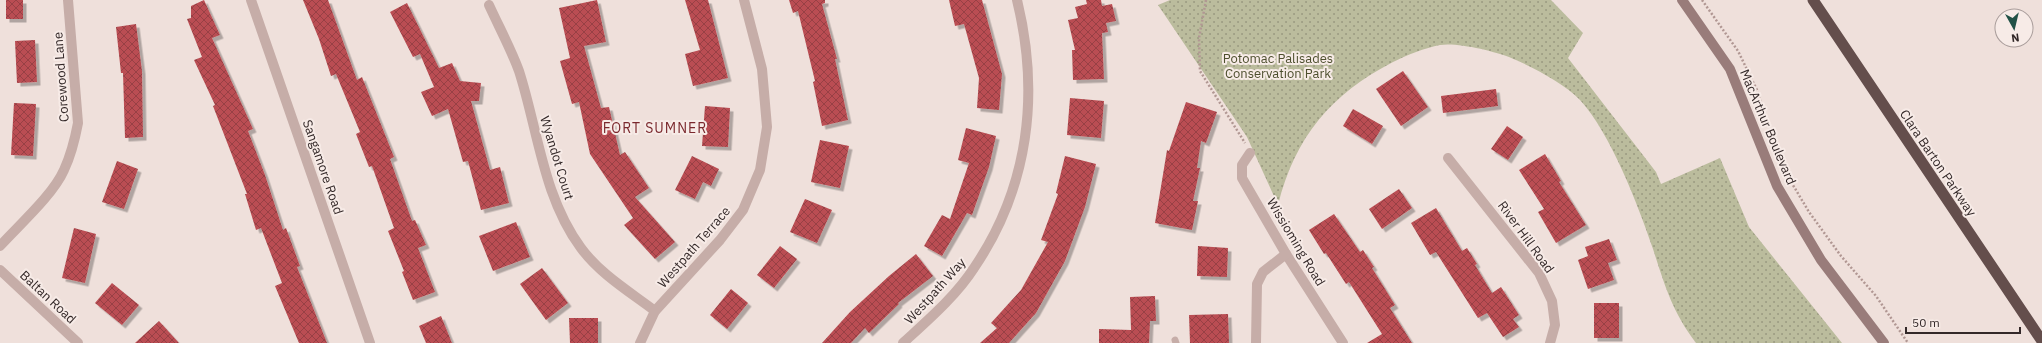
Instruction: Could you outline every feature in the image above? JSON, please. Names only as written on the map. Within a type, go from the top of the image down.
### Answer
[{"type":"highway","name":"Clara Barton Parkway","points":[[1813,0],[2042,341]]},
{"type":"main road","name":"MacArthur Boulevard","points":[[1682,0],[1730,69],[1777,186],[1821,260],[1884,343]]},
{"type":"street","name":"Corewood Lane","points":[[0,246],[50,192],[64,171],[75,142],[78,123],[68,0]]},
{"type":"street","name":"Sangamore Road","points":[[251,0],[370,343]]},
{"type":"street","name":"Westpath Terrace","points":[[640,343],[655,311],[720,240],[743,210],[760,170],[767,127],[762,69],[744,0]]},
{"type":"street","name":"Westpath Way","points":[[903,343],[939,310],[974,269],[998,226],[1017,178],[1027,128],[1029,80],[1023,23],[1017,0]]},
{"type":"street","name":"Wyandot Court","points":[[489,5],[518,71],[552,194],[566,224],[581,249],[602,271],[655,311]]},
{"type":"street","name":"Wissioming Road","points":[[1250,153],[1242,165],[1242,178],[1286,254],[1343,343]]},
{"type":"street","name":"River Hill Road","points":[[1448,158],[1539,273],[1552,301],[1555,325],[1550,343]]},
{"type":"street","points":[[1256,343],[1257,284],[1262,272],[1286,254]]},
{"type":"street","name":"Baltan Road","points":[[0,270],[78,343]]},
{"type":"path","points":[[1206,0],[1199,38],[1200,71],[1250,153]]},
{"type":"path","points":[[1702,0],[1738,51],[1757,90],[1769,129]]},
{"type":"path","points":[[1783,168],[1809,212],[1841,256],[1876,296],[1908,343]]},
{"type":"green space","name":"Potomac Palisades Conservation Park","points":[[1170,0],[1551,0],[1583,33],[1568,58],[1656,172],[1661,184],[1720,158],[1749,227],[1842,343],[1696,343],[1681,320],[1670,298],[1647,231],[1613,150],[1591,114],[1580,100],[1565,87],[1527,65],[1494,52],[1447,44],[1428,48],[1393,62],[1351,88],[1334,103],[1306,138],[1294,158],[1278,205],[1247,137],[1158,5]]},
{"type":"building","points":[[6,0],[23,0],[23,19],[6,19]]},
{"type":"building","points":[[204,0],[220,35],[212,38],[253,129],[248,131],[265,175],[283,230],[286,228],[300,266],[297,267],[327,343],[299,343],[275,286],[282,283],[261,228],[256,230],[245,194],[247,194],[213,106],[215,105],[194,60],[202,57],[187,19],[191,18],[191,6]]},
{"type":"building","points":[[303,0],[328,0],[357,80],[362,77],[394,157],[390,159],[412,221],[415,220],[426,245],[418,248],[435,292],[413,300],[402,272],[404,271],[388,231],[394,228],[372,166],[369,167],[356,134],[360,132],[336,74],[331,76],[319,39]]},
{"type":"building","points":[[597,0],[606,42],[584,46],[601,108],[609,107],[620,155],[625,152],[649,188],[635,197],[675,242],[655,259],[624,225],[633,218],[590,154],[579,102],[572,104],[560,61],[570,58],[559,8]]},
{"type":"building","points":[[685,0],[708,0],[728,78],[693,86],[685,54],[700,50]]},
{"type":"building","points":[[789,0],[825,0],[825,3],[822,4],[837,59],[835,59],[848,120],[822,126],[813,82],[815,81],[798,11],[793,13]]},
{"type":"building","points":[[949,0],[982,0],[1002,74],[999,110],[977,108],[979,78],[964,24],[955,26]]},
{"type":"building","points":[[1086,0],[1101,0],[1102,6],[1112,4],[1116,21],[1106,23],[1108,32],[1102,33],[1104,79],[1073,80],[1072,50],[1075,50],[1068,20],[1078,18],[1075,7],[1087,4]]},
{"type":"building","points":[[407,3],[439,68],[452,63],[460,81],[481,83],[479,101],[471,101],[490,170],[500,167],[509,203],[481,210],[468,161],[463,162],[448,109],[432,116],[421,92],[434,87],[420,54],[413,57],[390,12]]},
{"type":"building","points":[[136,24],[142,71],[143,137],[125,138],[123,73],[121,73],[116,27]]},
{"type":"building","points":[[35,40],[37,82],[17,83],[15,41]]},
{"type":"building","points":[[1403,71],[1428,107],[1401,126],[1376,89]]},
{"type":"building","points":[[1496,89],[1498,106],[1443,113],[1441,96]]},
{"type":"building","points":[[1070,98],[1104,101],[1101,138],[1067,135]]},
{"type":"building","points":[[1186,102],[1217,112],[1206,143],[1201,141],[1197,168],[1200,168],[1193,201],[1198,201],[1192,230],[1155,223],[1167,150],[1169,151]]},
{"type":"building","points":[[14,103],[36,104],[33,156],[11,155]]},
{"type":"building","points":[[705,106],[730,108],[728,147],[702,146]]},
{"type":"building","points":[[1353,109],[1383,126],[1372,144],[1343,126]]},
{"type":"building","points":[[1507,126],[1523,137],[1508,160],[1491,149]]},
{"type":"building","points":[[966,128],[996,136],[989,167],[972,215],[967,213],[942,256],[924,246],[942,215],[950,219],[969,163],[958,160]]},
{"type":"building","points":[[820,140],[849,146],[840,188],[811,182]]},
{"type":"building","points":[[1545,154],[1561,181],[1559,182],[1586,225],[1556,243],[1538,212],[1544,209],[1519,170]]},
{"type":"building","points":[[692,156],[719,169],[711,186],[703,182],[695,199],[675,190]]},
{"type":"building","points":[[1065,156],[1096,164],[1085,207],[1065,261],[1036,313],[1009,343],[980,343],[997,328],[991,323],[1021,290],[1048,242],[1041,240],[1058,194],[1056,193]]},
{"type":"building","points":[[117,161],[138,169],[124,209],[102,202]]},
{"type":"building","points":[[1399,189],[1412,208],[1382,229],[1369,209]]},
{"type":"building","points":[[805,199],[832,210],[817,243],[790,232]]},
{"type":"building","points":[[1436,208],[1462,251],[1467,248],[1477,264],[1475,265],[1492,293],[1501,287],[1519,315],[1513,319],[1519,327],[1503,337],[1487,313],[1478,318],[1436,252],[1430,255],[1411,223]]},
{"type":"building","points":[[1334,214],[1360,252],[1363,250],[1374,267],[1372,268],[1395,305],[1390,308],[1412,343],[1367,343],[1382,334],[1349,282],[1346,284],[1309,230]]},
{"type":"building","points":[[516,222],[530,257],[493,271],[479,236]]},
{"type":"building","points":[[74,228],[96,234],[85,283],[62,278]]},
{"type":"building","points":[[1609,239],[1617,260],[1608,263],[1614,280],[1588,289],[1578,260],[1588,256],[1585,247]]},
{"type":"building","points":[[780,246],[797,259],[774,288],[757,275]]},
{"type":"building","points":[[1198,246],[1228,248],[1227,277],[1197,276]]},
{"type":"building","points":[[916,254],[933,276],[898,303],[899,304],[869,333],[865,328],[851,343],[822,343],[850,312],[889,276]]},
{"type":"building","points":[[542,268],[568,303],[546,320],[520,284]]},
{"type":"building","points":[[112,283],[139,305],[122,325],[95,303]]},
{"type":"building","points":[[731,289],[748,303],[727,329],[710,315]]},
{"type":"building","points":[[1155,296],[1156,321],[1150,321],[1149,343],[1099,343],[1099,329],[1131,330],[1130,297]]},
{"type":"building","points":[[1594,303],[1619,303],[1619,338],[1594,338]]},
{"type":"building","points":[[1228,314],[1229,343],[1190,343],[1189,315]]},
{"type":"building","points":[[441,316],[452,343],[426,343],[419,326]]},
{"type":"building","points":[[569,318],[598,318],[598,343],[570,343]]},
{"type":"building","points":[[159,321],[179,343],[135,343]]},
{"type":"district","name":"FORT SUMNER","points":[[655,128]]}]
